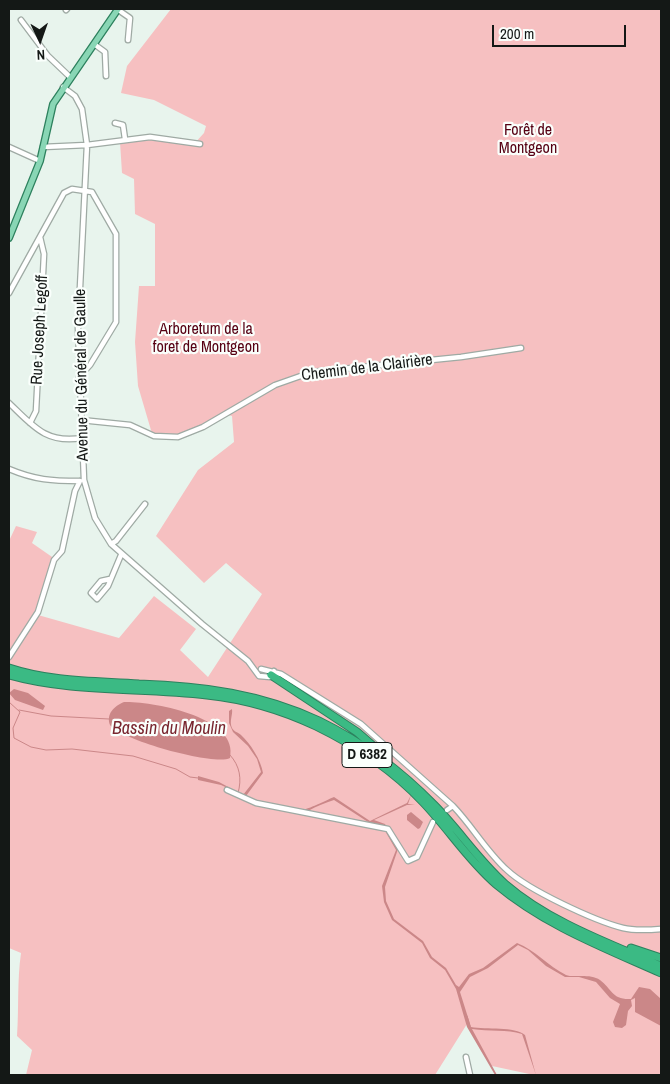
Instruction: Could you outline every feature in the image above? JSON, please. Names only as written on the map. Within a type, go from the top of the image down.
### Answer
[{"type":"highway","name":"D 6382","points":[[9,668],[70,680],[206,688],[257,698],[284,706],[328,725],[367,748],[406,777],[435,806],[504,883],[547,913],[661,966]]},
{"type":"highway","points":[[273,673],[357,732],[405,772],[435,806]]},
{"type":"highway","name":"D 6382","points":[[9,674],[70,686],[209,695],[265,707],[315,726],[360,750],[402,782],[423,801],[473,861],[511,897],[558,927],[661,973]]},
{"type":"highway","points":[[600,939],[661,958]]},
{"type":"highway","points":[[608,949],[661,978]]},
{"type":"main road","points":[[9,238],[40,161],[52,104],[117,9]]},
{"type":"street","points":[[117,9],[130,18],[128,40]]},
{"type":"street","points":[[21,20],[48,56],[70,77]]},
{"type":"street","points":[[94,44],[106,52],[106,76]]},
{"type":"street","name":"Avenue du Général de Gaulle","points":[[63,87],[75,96],[82,109],[87,145],[78,328],[82,481],[95,518],[110,544],[202,624],[248,661]]},
{"type":"street","points":[[115,123],[123,125],[126,139]]},
{"type":"street","points":[[43,147],[87,145],[150,137],[200,144]]},
{"type":"street","points":[[9,147],[40,161]]},
{"type":"street","points":[[9,293],[64,193],[72,189],[92,192],[116,234],[116,322],[90,365],[79,377]]},
{"type":"street","name":"Rue Joseph Legoff","points":[[30,423],[36,411],[44,254],[40,237]]},
{"type":"street","name":"Chemin de la Clairière","points":[[81,420],[130,425],[154,436],[178,438],[203,427],[275,385],[312,372],[457,357],[521,348]]},
{"type":"street","points":[[9,403],[40,432],[52,438],[82,438]]},
{"type":"street","points":[[9,476],[10,469],[28,477],[47,481],[82,481],[71,508],[62,552],[54,560],[38,612],[9,657]]},
{"type":"street","points":[[110,544],[116,541],[145,504]]},
{"type":"street","points":[[110,579],[101,581],[91,593],[97,600],[108,586],[122,555]]},
{"type":"street","points":[[248,661],[261,669],[273,673],[362,724],[453,806],[488,852],[508,872],[533,889],[624,928],[661,929]]},
{"type":"street","points":[[248,661],[262,678],[270,677],[273,673]]},
{"type":"street","points":[[227,790],[256,803],[385,828],[408,861],[417,857],[433,822]]},
{"type":"street","points":[[447,810],[453,806]]},
{"type":"street","points":[[466,1057],[470,1075]]},
{"type":"green space","points":[[171,9],[661,9],[661,1075],[534,1075],[492,1066],[467,1024],[435,1075],[26,1075],[32,1050],[17,1036],[21,953],[9,948],[9,541],[16,526],[37,532],[32,543],[55,559],[38,615],[119,638],[154,596],[196,629],[180,650],[208,677],[262,594],[226,563],[204,583],[156,536],[198,470],[234,442],[232,416],[228,415],[192,434],[174,438],[153,437],[138,386],[135,342],[139,286],[155,286],[155,224],[135,214],[134,179],[122,173],[120,142],[159,138],[194,144],[204,133],[206,126],[154,100],[121,93],[127,66]]},
{"type":"water","points":[[14,689],[28,693],[45,706],[43,710],[15,700],[9,693]]},
{"type":"water","name":"Bassin du Moulin","points":[[124,702],[137,702],[172,708],[208,722],[222,732],[229,744],[230,758],[206,758],[188,755],[131,738],[110,725],[109,721],[110,714],[114,708]]},
{"type":"water","points":[[232,709],[232,728],[244,738],[258,757],[263,773],[246,796],[275,805],[305,809],[334,797],[370,821],[407,803],[411,795],[408,804],[415,805],[407,805],[374,820],[385,824],[387,828],[368,822],[334,800],[308,811],[259,803],[221,785],[198,780],[198,776],[219,782],[243,795],[261,772],[257,759],[248,746],[233,732],[229,723],[229,711]]},
{"type":"water","points":[[411,812],[423,822],[418,829],[407,820],[407,815]]},
{"type":"water","points":[[384,829],[388,830],[398,849],[385,887],[386,901],[394,919],[423,941],[432,957],[446,968],[456,985],[459,987],[469,974],[483,968],[517,943],[530,950],[566,975],[587,976],[600,980],[620,998],[631,999],[639,987],[650,989],[661,999],[661,1026],[635,1012],[635,998],[631,1000],[632,1006],[628,1011],[626,1025],[622,1028],[615,1027],[613,1022],[620,1004],[610,998],[596,982],[579,977],[565,977],[546,966],[528,950],[518,945],[488,968],[470,977],[460,992],[471,1027],[514,1030],[525,1035],[536,1075],[522,1034],[472,1029],[497,1075],[495,1075],[467,1027],[456,989],[445,970],[430,958],[422,943],[392,920],[384,902],[382,886],[396,850]]},
{"type":"waterway","points":[[9,702],[20,712],[13,728],[14,738],[31,747],[46,750],[72,749],[133,756],[176,769],[190,777],[198,778]]},
{"type":"waterway","points":[[19,710],[51,716],[109,719]]},
{"type":"waterway","points":[[230,755],[239,773],[238,793]]},
{"type":"waterway","points":[[467,1016],[470,1026]]},
{"type":"park label","name":"Forêt de Montgeon","points":[[528,140]]},
{"type":"park label","name":"Arboretum de la foret de Montgeon","points":[[206,339]]}]
